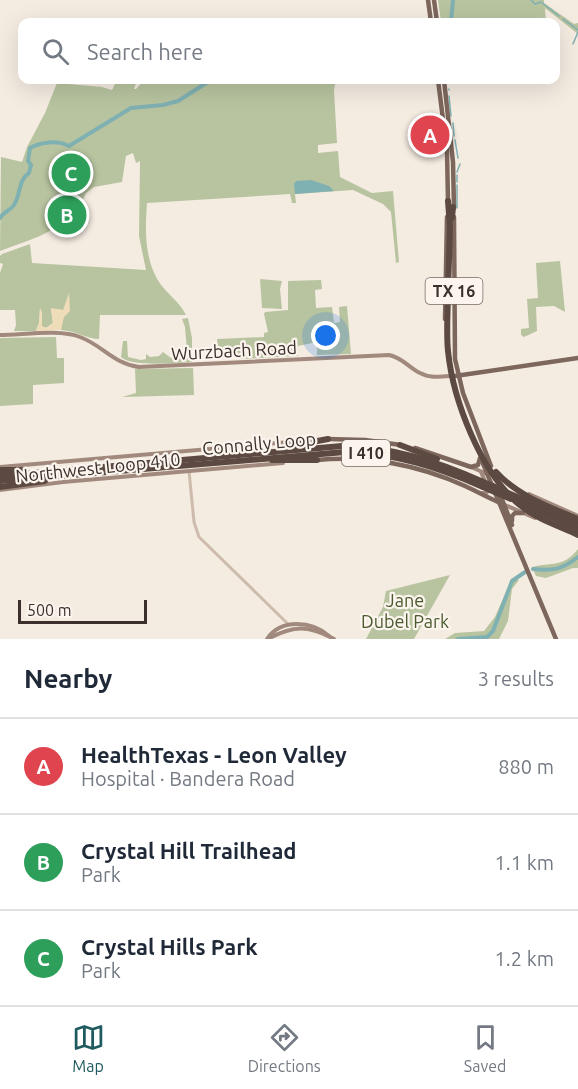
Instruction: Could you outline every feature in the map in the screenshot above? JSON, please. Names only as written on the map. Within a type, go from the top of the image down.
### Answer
[{"type":"highway","points":[[451,204],[452,351],[455,375],[464,408],[486,457],[499,475],[519,491],[578,519]]},
{"type":"highway","points":[[451,290],[448,349],[451,368],[462,410],[481,454],[510,496],[521,507],[543,520],[578,534]]},
{"type":"highway","points":[[261,452],[328,439]]},
{"type":"highway","points":[[400,445],[432,456],[455,469]]},
{"type":"highway","name":"Connally Loop","points":[[0,476],[261,452],[364,447],[411,455],[455,469],[482,484]]},
{"type":"highway","name":"Connally Loop","points":[[0,481],[326,452],[373,453],[425,464],[482,484],[510,491],[578,519]]},
{"type":"highway","points":[[244,459],[317,460]]},
{"type":"highway","points":[[0,468],[36,472]]},
{"type":"highway","points":[[0,489],[90,473]]},
{"type":"highway","name":"Connally Loop","points":[[510,491],[578,534]]},
{"type":"highway","points":[[569,512],[578,519]]},
{"type":"highway","points":[[524,514],[578,534]]},
{"type":"main road","points":[[428,0],[430,18]]},
{"type":"main road","points":[[434,0],[436,18]]},
{"type":"main road","name":"TX 16","points":[[439,84],[451,204]]},
{"type":"main road","name":"TX 16","points":[[444,84],[453,162],[444,278],[446,349],[456,400],[480,458]]},
{"type":"main road","points":[[444,278],[447,298],[453,297],[451,290]]},
{"type":"main road","name":"TX 16","points":[[451,290],[458,376],[505,506]]},
{"type":"main road","points":[[444,316],[446,309],[452,308],[454,320]]},
{"type":"main road","name":"Wurzbach Road","points":[[0,335],[73,335],[90,342],[119,362],[139,367],[387,355],[399,358],[425,376],[458,376],[578,358]]},
{"type":"main road","name":"Northwest Loop 410","points":[[0,468],[328,439],[365,440],[432,453],[494,477],[510,491],[569,512]]},
{"type":"main road","name":"Northwest Loop 410","points":[[0,489],[356,458],[393,463],[438,475],[524,514]]},
{"type":"main road","points":[[471,467],[478,465],[480,458]]},
{"type":"main road","points":[[480,458],[510,524]]},
{"type":"main road","points":[[490,465],[510,491]]},
{"type":"main road","points":[[478,470],[484,475],[489,490],[486,493],[478,493]]},
{"type":"main road","points":[[510,491],[506,486],[504,490],[507,503],[517,510]]},
{"type":"main road","points":[[485,497],[510,524]]},
{"type":"main road","points":[[505,506],[556,639]]},
{"type":"main road","points":[[510,524],[514,513],[524,514]]},
{"type":"main road","points":[[268,639],[288,624]]},
{"type":"main road","points":[[268,639],[271,633],[288,624],[309,625],[334,639]]},
{"type":"main road","points":[[268,639],[294,628],[326,635]]},
{"type":"street","points":[[189,471],[194,522],[198,534],[288,624]]},
{"type":"street","points":[[282,627],[283,619]]},
{"type":"green space","points":[[438,0],[544,0],[544,3],[574,24],[578,23],[578,34],[545,8],[546,18],[440,18]]},
{"type":"green space","points":[[57,84],[102,87],[112,90],[115,84],[136,84],[134,89],[136,89],[140,84],[335,84],[337,143],[318,145],[318,153],[338,151],[340,177],[372,193],[393,191],[399,262],[396,263],[391,212],[383,204],[353,190],[295,194],[296,203],[292,203],[290,194],[147,203],[146,235],[152,267],[162,286],[186,315],[100,315],[99,339],[61,330],[63,310],[51,309],[53,323],[46,328],[42,327],[40,309],[36,331],[14,331],[15,310],[0,310],[0,273],[3,264],[0,263],[0,256],[2,254],[30,244],[32,263],[146,270],[139,236],[140,161],[136,163],[133,153],[126,156],[122,182],[94,187],[86,193],[78,211],[79,217],[72,214],[47,232],[0,251],[1,157],[22,162]]},
{"type":"green space","points":[[560,261],[565,312],[554,306],[536,307],[537,331],[524,337],[521,335],[521,329],[529,328],[527,299],[538,298],[536,263]]},
{"type":"green space","points":[[260,279],[282,281],[280,289],[282,309],[262,308]]},
{"type":"green space","points":[[321,280],[322,289],[315,290],[316,308],[332,307],[334,323],[340,322],[339,307],[347,306],[351,354],[317,355],[317,342],[298,346],[298,356],[240,359],[235,350],[218,350],[217,339],[264,337],[264,333],[268,332],[265,312],[288,310],[288,281]]},
{"type":"green space","points":[[188,318],[192,338],[192,362],[144,363],[121,357],[123,341],[127,341],[128,357],[141,360],[146,359],[146,354],[150,357],[159,356],[163,352],[171,358],[181,358],[187,350],[182,319]]},
{"type":"green space","points":[[56,337],[57,358],[64,358],[64,383],[33,385],[33,404],[0,406],[0,338]]},
{"type":"green space","points":[[193,368],[194,395],[122,397],[136,393],[135,369]]},
{"type":"green space","points":[[578,549],[578,568],[546,578],[536,576],[532,567],[562,562]]},
{"type":"green space","name":"Jane Dubel Park","points":[[450,575],[414,639],[366,639],[383,607],[386,591]]},
{"type":"green space","points":[[512,578],[519,580],[512,589],[508,621],[499,639],[445,639],[455,633],[484,631],[495,617]]},
{"type":"sand","points":[[69,293],[70,311],[64,317],[61,330],[36,331],[40,308],[42,326],[47,328],[53,323],[51,308],[63,310]]},
{"type":"water","points":[[311,180],[329,186],[334,191],[295,194],[296,181]]},
{"type":"waterway","points":[[451,18],[453,0]]},
{"type":"waterway","points":[[531,0],[535,4],[541,2],[559,16]]},
{"type":"waterway","points":[[563,19],[578,30]]},
{"type":"waterway","points":[[573,44],[578,32]]},
{"type":"waterway","points":[[0,218],[14,205],[21,183],[29,173],[30,148],[49,143],[69,146],[131,108],[178,101],[205,84]]},
{"type":"waterway","points":[[449,96],[451,116]]},
{"type":"waterway","points":[[453,123],[454,136]]},
{"type":"waterway","points":[[455,140],[458,158]]},
{"type":"waterway","points":[[457,172],[460,164]]},
{"type":"waterway","points":[[457,175],[457,182]]},
{"type":"waterway","points":[[457,185],[457,208]]},
{"type":"waterway","points":[[533,569],[557,569],[578,557]]},
{"type":"waterway","points":[[458,639],[487,637],[493,631],[512,581],[525,572]]},
{"type":"place","name":"HealthTexas - Leon Valley","points":[[430,135]]},
{"type":"place","name":"Crystal Hills Park","points":[[71,173]]},
{"type":"place","name":"Crystal Hill Trailhead","points":[[67,215]]}]
